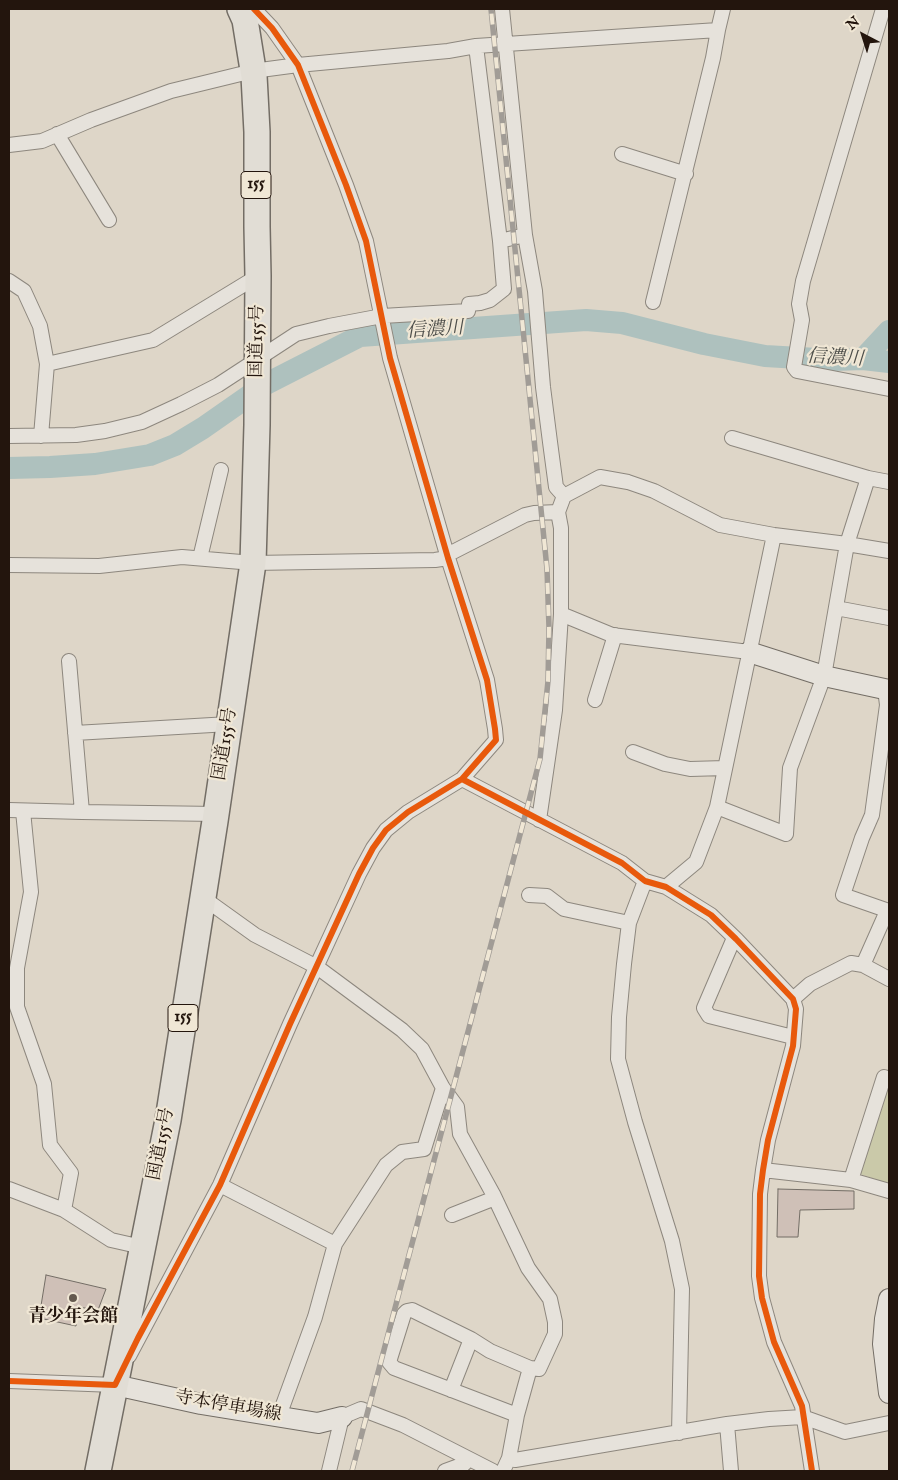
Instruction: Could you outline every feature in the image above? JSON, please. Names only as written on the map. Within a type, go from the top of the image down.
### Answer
[{"type":"highway","name":"国道155号","points":[[98,1471],[168,1120],[253,563],[257,425],[257,132],[253,71],[244,20],[240,9]]},
{"type":"street","points":[[9,1381],[115,1384],[220,1184],[290,1024],[359,874],[373,848],[386,830],[408,812],[462,779],[496,740],[487,680],[447,556],[390,358],[366,240],[298,65],[272,28],[254,9]]},
{"type":"street","points":[[502,9],[525,235],[535,291],[543,387],[556,486],[564,496]]},
{"type":"street","points":[[653,302],[714,58],[723,9]]},
{"type":"street","points":[[883,9],[803,281],[799,304],[802,320],[794,367],[797,371],[889,389]]},
{"type":"street","points":[[9,145],[42,141],[91,120],[171,91],[253,71],[448,51],[476,46],[718,30]]},
{"type":"street","points":[[9,436],[86,434],[142,422],[218,384],[257,361],[296,334],[328,326],[468,311],[469,304],[490,300],[504,289],[500,241],[476,46]]},
{"type":"street","points":[[57,134],[109,220]]},
{"type":"street","points":[[622,154],[686,174]]},
{"type":"street","points":[[500,241],[525,235]]},
{"type":"street","points":[[47,364],[153,340],[258,276]]},
{"type":"street","points":[[9,281],[24,291],[40,326],[47,364],[41,436]]},
{"type":"street","points":[[732,438],[868,478],[889,482]]},
{"type":"street","points":[[200,558],[221,470]]},
{"type":"street","points":[[539,820],[555,710],[561,614],[562,528],[558,512],[564,496],[600,477],[628,482],[654,491],[720,525],[889,552]]},
{"type":"street","points":[[717,807],[786,834],[790,768],[824,676],[847,544],[868,478]]},
{"type":"street","points":[[9,565],[99,566],[182,557],[253,563],[435,560],[447,556],[525,516],[534,513],[558,512]]},
{"type":"street","points":[[666,886],[696,862],[717,807],[774,535]]},
{"type":"street","points":[[836,608],[889,618]]},
{"type":"street","points":[[561,614],[615,635],[749,652],[824,676],[887,689],[887,705],[872,815],[862,838],[843,895],[888,911],[864,965]]},
{"type":"street","points":[[595,700],[615,635]]},
{"type":"street","points":[[69,661],[82,812]]},
{"type":"street","points":[[76,733],[229,724]]},
{"type":"street","points":[[632,752],[665,764],[690,769],[725,768]]},
{"type":"street","points":[[462,779],[622,863],[645,881],[666,886],[711,915],[793,999],[796,1009],[793,1046],[768,1140],[763,1170],[760,1194],[758,1276],[774,1342],[802,1406],[812,1471]]},
{"type":"street","points":[[9,810],[216,814]]},
{"type":"street","points":[[23,811],[31,892],[13,967],[17,1007],[44,1084],[50,1145],[71,1174],[64,1210]]},
{"type":"street","points":[[645,881],[629,923],[619,1018],[618,1059],[635,1122],[672,1241],[682,1288],[679,1433]]},
{"type":"street","points":[[530,896],[547,896],[564,909],[629,923]]},
{"type":"street","points":[[202,897],[255,935],[317,967],[402,1030],[422,1049],[443,1088],[457,1107],[460,1134],[495,1198],[528,1268],[550,1299],[555,1322],[555,1334],[539,1369],[530,1368],[490,1351],[471,1339],[412,1310],[404,1314],[389,1362],[394,1368],[517,1415]]},
{"type":"street","points":[[734,938],[704,1008],[709,1016],[793,1037]]},
{"type":"street","points":[[793,999],[810,984],[851,963],[864,965],[889,979]]},
{"type":"street","points":[[851,1180],[884,1077],[889,1079]]},
{"type":"street","points":[[279,1416],[315,1317],[335,1244],[386,1165],[402,1152],[424,1149],[443,1088]]},
{"type":"street","points":[[763,1170],[851,1180],[889,1191]]},
{"type":"street","points":[[220,1184],[335,1244]]},
{"type":"street","points":[[9,1190],[64,1210],[111,1240],[142,1247]]},
{"type":"street","points":[[452,1215],[495,1198]]},
{"type":"street","points":[[889,1299],[883,1344],[889,1392]]},
{"type":"street","points":[[451,1390],[471,1339]]},
{"type":"street","points":[[503,1471],[509,1458],[517,1415],[530,1368]]},
{"type":"street","name":"寺本停車場線","points":[[115,1384],[201,1404],[318,1423],[342,1417]]},
{"type":"street","points":[[329,1471],[342,1417],[361,1409],[403,1425],[493,1471]]},
{"type":"street","points":[[509,1458],[515,1460],[727,1424],[770,1419],[803,1417],[845,1432],[889,1423]]},
{"type":"street","points":[[727,1424],[732,1471]]},
{"type":"street","points":[[445,1471],[464,1464],[469,1459]]},
{"type":"green space","points":[[889,1087],[889,1184],[860,1174]]},
{"type":"building","points":[[778,1189],[854,1191],[854,1209],[800,1210],[798,1237],[777,1237]]},
{"type":"building","name":"青少年会館","points":[[46,1275],[106,1289],[98,1310],[78,1307],[76,1326],[39,1318]]},
{"type":"waterway","name":"信濃川","points":[[9,468],[95,464],[150,455],[175,445],[203,428],[266,384],[360,336],[586,320],[622,323],[704,344],[765,356],[834,360],[863,359],[889,362]]},
{"type":"waterway","points":[[863,359],[889,331]]},
{"type":"railway","points":[[352,1471],[540,759],[548,681],[547,569],[491,9]]},
{"type":"cycle path","points":[[9,1381],[115,1385],[220,1185],[290,1024],[359,874],[373,848],[386,830],[408,812],[462,779],[496,740],[487,680],[448,558],[390,358],[366,241],[346,185],[298,65],[272,28],[254,9]]},
{"type":"cycle path","points":[[462,779],[622,863],[645,881],[666,887],[711,915],[793,999],[796,1009],[793,1046],[768,1140],[760,1194],[759,1276],[762,1298],[774,1342],[802,1406],[812,1471]]},
{"type":"place","name":"青少年会館","points":[[73,1298]]}]
